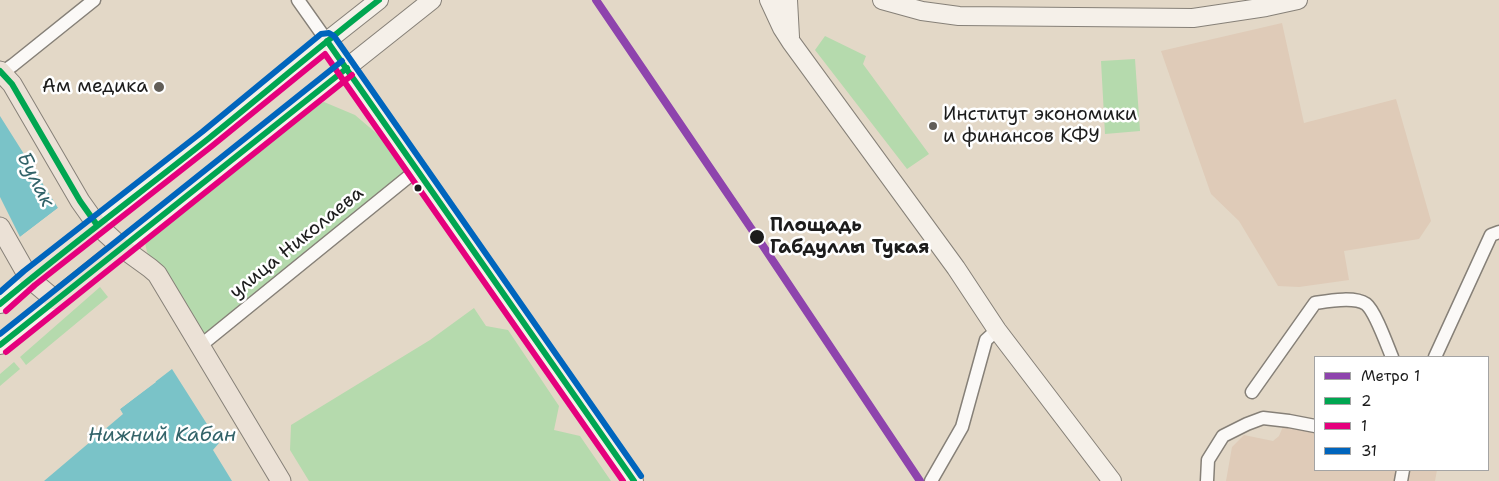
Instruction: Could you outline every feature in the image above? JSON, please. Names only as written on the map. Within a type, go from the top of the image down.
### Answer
[{"type":"main road","points":[[0,304],[29,278],[207,139],[379,0]]},
{"type":"main road","points":[[0,345],[432,0]]},
{"type":"main road","points":[[769,0],[782,28],[790,34],[956,268],[997,330],[1112,481]]},
{"type":"main road","points":[[788,0],[790,34]]},
{"type":"main road","points":[[790,34],[793,10],[797,0]]},
{"type":"main road","points":[[882,0],[922,11],[959,16],[1193,18],[1298,0]]},
{"type":"main road","points":[[327,41],[634,481]]},
{"type":"main road","points":[[0,73],[12,84],[80,201],[97,225],[121,247],[157,274],[282,481]]},
{"type":"main road","points":[[0,227],[29,278],[55,300]]},
{"type":"main road","points":[[121,247],[142,274],[269,481]]},
{"type":"street","points":[[0,73],[13,65],[94,0]]},
{"type":"street","points":[[298,0],[327,41]]},
{"type":"street","name":"улица Николаева","points":[[200,346],[418,170]]},
{"type":"street","points":[[1435,356],[1491,234],[1499,232]]},
{"type":"street","points":[[1252,392],[1315,302],[1349,300],[1365,304],[1372,312],[1392,356]]},
{"type":"street","points":[[931,481],[962,428],[986,340],[997,330]]},
{"type":"street","points":[[1207,481],[1208,460],[1223,436],[1263,418],[1289,420],[1314,426]]},
{"type":"shaded area","points":[[1282,23],[1304,123],[1396,99],[1431,221],[1419,239],[1344,251],[1349,280],[1299,287],[1278,286],[1239,221],[1211,194],[1161,51]]},
{"type":"shaded area","points":[[1284,424],[1314,431],[1314,471],[1437,471],[1435,481],[1226,481],[1232,447],[1244,435],[1273,441],[1279,436]]},
{"type":"green space","points":[[825,36],[866,56],[863,64],[929,154],[907,169],[815,50]]},
{"type":"green space","points":[[1135,59],[1140,131],[1105,134],[1101,61]]},
{"type":"green space","points":[[324,102],[355,115],[382,138],[406,172],[202,337],[147,252],[145,243],[148,238],[317,105]]},
{"type":"green space","points":[[100,287],[108,297],[26,365],[20,357]]},
{"type":"green space","points":[[474,308],[486,326],[508,330],[559,406],[554,430],[580,436],[611,481],[309,481],[290,450],[291,425],[430,340]]},
{"type":"green space","points":[[14,362],[20,369],[0,386],[0,374]]},
{"type":"water","name":"Булак","points":[[0,116],[58,208],[20,237],[0,197]]},
{"type":"water","name":"Нижний Кабан","points":[[172,369],[219,443],[213,450],[232,481],[44,481],[123,414],[120,409]]},
{"type":"pier","points":[[58,208],[59,210],[21,239],[20,237]]},
{"type":"pier","points":[[154,380],[156,382],[120,409],[118,407]]},
{"type":"metro line","name":"1","points":[[596,0],[920,481]]},
{"type":"transit line","name":"2","points":[[0,304],[379,0]]},
{"type":"transit line","name":"31","points":[[0,292],[24,271],[202,132],[321,34],[329,33],[334,36],[641,476]]},
{"type":"transit line","name":"2","points":[[327,41],[634,481]]},
{"type":"transit line","name":"1","points":[[6,311],[35,285],[212,146],[325,54],[623,481]]},
{"type":"transit line","name":"31","points":[[0,334],[342,61]]},
{"type":"transit line","name":"2","points":[[0,345],[347,68]]},
{"type":"transit line","name":"2","points":[[0,71],[12,84],[80,201],[97,225]]},
{"type":"transit line","name":"1","points":[[6,352],[352,75]]},
{"type":"place","name":"Ам медика","points":[[159,87]]},
{"type":"place","name":"Институт экономики и финансов КФУ","points":[[933,126]]},
{"type":"place","name":"Площадь Габдуллы Тукая","points":[[757,237]]}]
